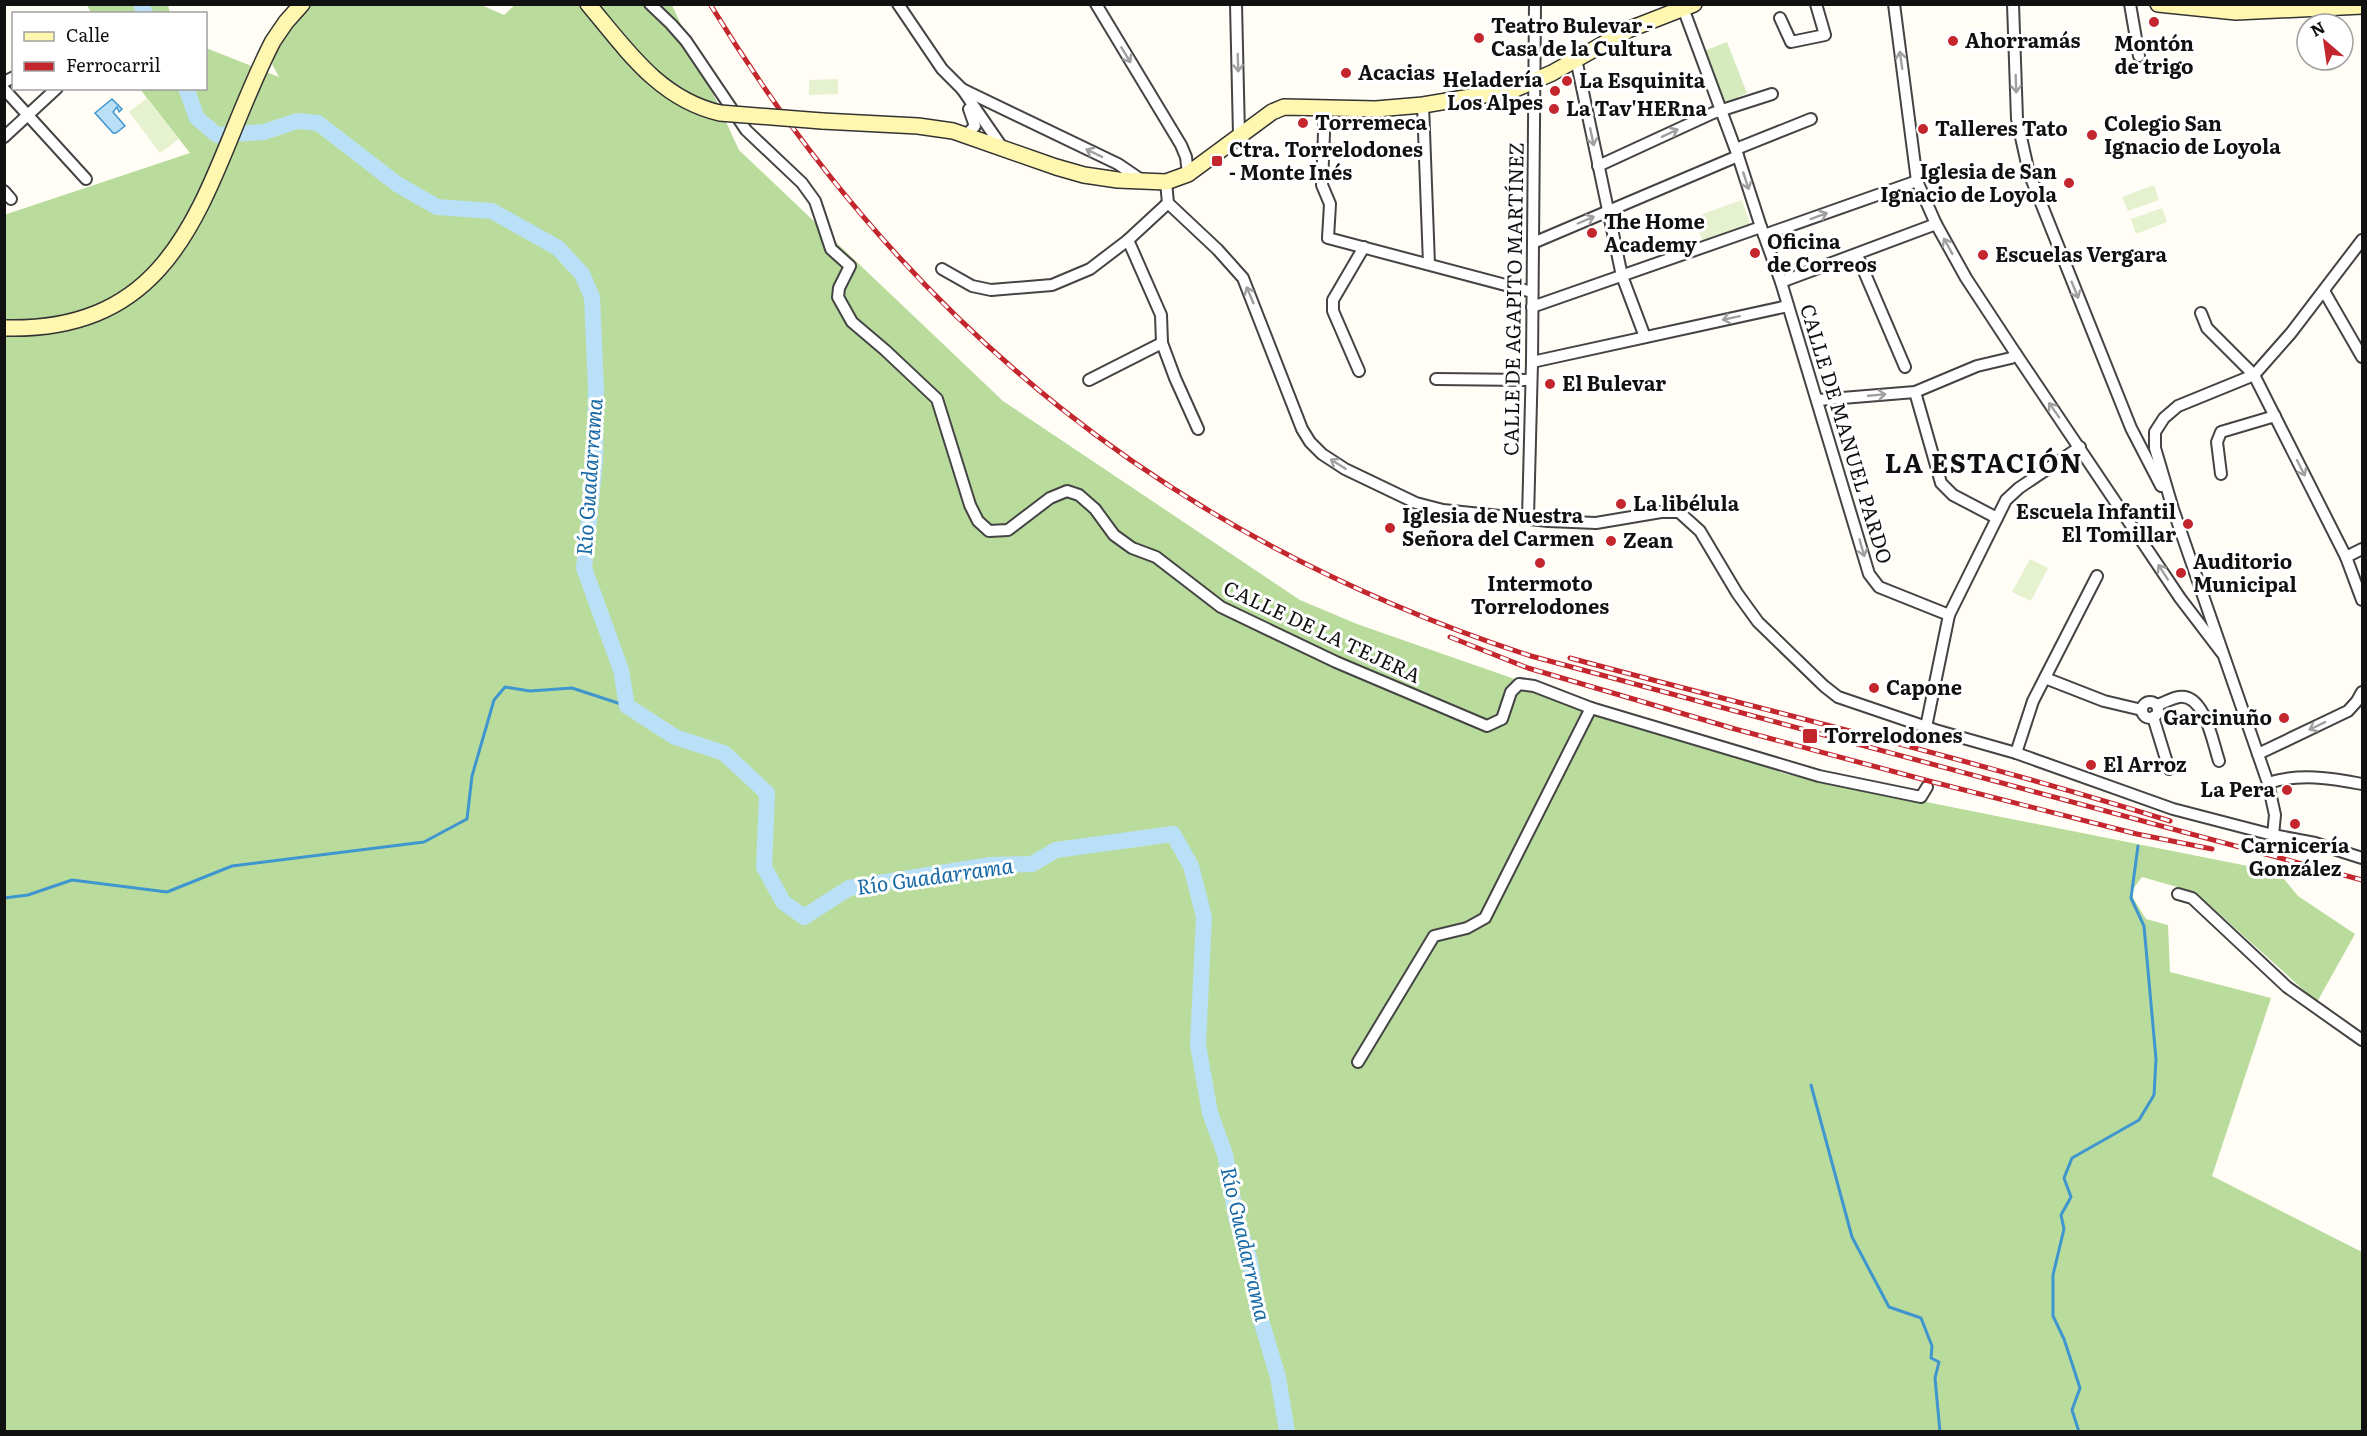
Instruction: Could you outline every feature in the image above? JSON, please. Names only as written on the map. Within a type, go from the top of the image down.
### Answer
[{"type":"main road","points":[[4,328],[37,327],[78,320],[95,314],[145,283],[170,259],[188,232],[208,191],[273,41],[302,4]]},
{"type":"main road","points":[[588,4],[644,71],[685,100],[720,113],[918,126],[966,135],[1084,175],[1145,182],[1166,182],[1188,174],[1239,135],[1272,112],[1284,107],[1325,106],[1376,110],[1423,105],[1513,90],[1630,29],[1689,6]]},
{"type":"main road","points":[[2158,4],[2236,12],[2362,6]]},
{"type":"street","name":"CALLE DE LA TEJERA","points":[[650,4],[686,42],[746,130],[802,183],[815,201],[831,249],[850,266],[839,288],[838,297],[852,322],[937,399],[970,505],[978,521],[989,531],[1008,530],[1050,498],[1067,491],[1079,495],[1095,509],[1114,535],[1132,548],[1155,557],[1221,607],[1336,662],[1487,726],[1502,719],[1511,692],[1519,684],[1534,686],[1592,708],[1819,776],[1921,798],[1927,787]]},
{"type":"street","points":[[898,4],[942,69],[962,89],[1002,148]]},
{"type":"street","points":[[1096,4],[1180,145],[1186,157],[1188,174]]},
{"type":"street","points":[[1236,4],[1239,135]]},
{"type":"street","name":"CALLE DE AGAPITO MARTÍNEZ","points":[[1528,518],[1532,363],[1535,4]]},
{"type":"street","points":[[1780,18],[1791,42],[1825,35],[1816,4]]},
{"type":"street","points":[[1894,4],[1917,181],[1936,224],[1966,278],[2016,354],[2180,598],[2222,653]]},
{"type":"street","points":[[2013,4],[2017,119],[2029,173],[2131,428],[2173,509]]},
{"type":"street","points":[[2130,4],[2139,56]]},
{"type":"street","name":"CALLE DE MANUEL PARDO","points":[[1689,6],[1722,111],[1781,282],[1866,563],[1874,582],[1879,587],[1949,615]]},
{"type":"street","points":[[1576,59],[1622,276],[1645,338]]},
{"type":"street","points":[[4,89],[86,179]]},
{"type":"street","points":[[962,89],[975,126],[966,135]]},
{"type":"street","points":[[962,89],[1118,164],[1145,182]]},
{"type":"street","points":[[4,137],[55,90]]},
{"type":"street","points":[[1598,166],[1722,111],[1772,94]]},
{"type":"street","points":[[1423,105],[1429,264]]},
{"type":"street","points":[[1325,106],[1322,185],[1330,204],[1328,238],[1532,292]]},
{"type":"street","points":[[1533,243],[1607,212],[1811,119]]},
{"type":"street","points":[[1532,307],[1917,181]]},
{"type":"street","points":[[1166,182],[1168,203],[1218,250],[1243,278],[1302,429],[1310,442],[1322,454],[1346,469],[1416,503],[1443,510],[1596,523],[1661,512],[1679,512],[1700,531],[1758,622],[1838,697],[1926,727],[2016,753],[2173,809],[2273,835],[2315,843],[2362,858]]},
{"type":"street","points":[[942,269],[972,286],[991,290],[1052,285],[1090,269],[1128,240],[1168,203]]},
{"type":"street","points":[[1781,282],[1936,224]]},
{"type":"street","points":[[1128,240],[1161,315],[1162,343],[1174,378],[1198,429]]},
{"type":"street","points":[[2273,835],[2275,815],[2268,783],[2173,509],[2155,448],[2155,432],[2164,418],[2178,406],[2254,375],[2324,291],[2362,240]]},
{"type":"street","points":[[1359,371],[1333,311],[1333,300],[1364,247]]},
{"type":"street","points":[[1857,255],[1905,367]]},
{"type":"street","points":[[2324,291],[2362,357]]},
{"type":"street","points":[[1532,363],[1788,306]]},
{"type":"street","points":[[2201,313],[2207,328],[2249,367],[2254,375],[2346,557],[2362,600]]},
{"type":"street","points":[[1089,381],[1162,343]]},
{"type":"street","points":[[1818,400],[1915,392],[1977,366],[2011,358],[2016,354]]},
{"type":"street","points":[[1436,379],[1531,380]]},
{"type":"street","points":[[1915,392],[1941,483],[1953,495],[1997,518]]},
{"type":"street","points":[[2221,474],[2217,442],[2222,432],[2275,416]]},
{"type":"street","points":[[2131,428],[2144,433],[2155,432]]},
{"type":"street","points":[[1926,727],[1949,615],[1997,518],[2011,494],[2080,447]]},
{"type":"street","points":[[2346,557],[2362,549]]},
{"type":"street","points":[[2016,753],[2032,701],[2097,576]]},
{"type":"street","points":[[2180,598],[2189,601],[2195,599],[2201,592]]},
{"type":"street","points":[[2045,678],[2104,701],[2142,710]]},
{"type":"street","points":[[2258,754],[2348,711],[2362,692]]},
{"type":"street","points":[[2142,710],[2148,702],[2157,705],[2181,697],[2190,698],[2204,713],[2219,761]]},
{"type":"street","points":[[2153,717],[2158,712],[2157,705]]},
{"type":"street","points":[[1359,1062],[1434,936],[1467,928],[1485,918],[1592,708]]},
{"type":"street","points":[[2142,710],[2145,716],[2153,717]]},
{"type":"street","points":[[2153,717],[2169,769]]},
{"type":"street","points":[[2268,783],[2282,778],[2326,777],[2362,784]]},
{"type":"street","points":[[2178,894],[2192,898],[2287,987],[2362,1040]]},
{"type":"green space","points":[[479,4],[504,15],[515,5],[672,5],[739,150],[1003,401],[1300,600],[1357,624],[1786,774],[2278,872],[2298,896],[2355,934],[2317,1002],[2195,892],[2142,877],[2130,893],[2146,919],[2168,925],[2170,972],[2271,998],[2212,1176],[2362,1252],[2362,1431],[5,1431],[4,215],[190,153],[141,90],[207,90],[207,48],[279,77],[272,64],[291,5]]},
{"type":"green space","points":[[87,5],[168,5],[170,12],[90,12]]},
{"type":"green space","points":[[1727,42],[1747,93],[1738,97],[1741,103],[1726,108],[1704,51]]},
{"type":"green space","points":[[838,79],[838,94],[809,95],[809,80]]},
{"type":"green space","points":[[147,98],[179,139],[160,153],[129,112]]},
{"type":"green space","points":[[2154,185],[2159,200],[2128,211],[2122,197]]},
{"type":"green space","points":[[1742,200],[1750,224],[1702,240],[1694,217]]},
{"type":"green space","points":[[2162,208],[2167,222],[2136,234],[2131,219]]},
{"type":"green space","points":[[2030,559],[2048,568],[2031,601],[2012,592]]},
{"type":"water","points":[[112,99],[122,109],[119,112],[117,107],[113,112],[125,126],[116,133],[113,133],[95,113]]},
{"type":"waterway","name":"Río Guadarrama","points":[[141,4],[144,12]]},
{"type":"waterway","name":"Río Guadarrama","points":[[187,90],[197,118],[217,135],[264,132],[297,121],[318,123],[397,184],[437,207],[492,211],[558,248],[582,274],[592,297],[596,389],[595,462],[584,568],[621,670],[627,706],[675,737],[724,753],[767,793],[764,867],[783,902],[804,917],[849,888],[990,865],[1032,864],[1056,850],[1173,834],[1191,866],[1204,917],[1198,1045],[1210,1113],[1225,1154],[1236,1217],[1250,1261],[1257,1307],[1278,1377],[1287,1432]]},
{"type":"waterway","points":[[4,898],[28,895],[72,880],[167,892],[232,866],[424,842],[467,819],[472,776],[494,700],[505,687],[530,691],[572,688],[627,706]]},
{"type":"waterway","points":[[2079,1432],[2072,1410],[2080,1388],[2064,1339],[2053,1316],[2053,1275],[2064,1229],[2061,1215],[2071,1197],[2064,1178],[2072,1158],[2139,1120],[2154,1095],[2156,1059],[2144,926],[2131,898],[2138,846]]},
{"type":"waterway","points":[[1811,1085],[1852,1237],[1889,1307],[1921,1318],[1932,1346],[1931,1358],[1939,1362],[1935,1378],[1940,1432]]},
{"type":"railway","points":[[710,4],[787,120],[871,226],[962,321],[1060,407],[1165,483],[1279,550],[1401,608],[1531,656],[2362,880]]},
{"type":"railway","points":[[1450,637],[1528,668],[1735,729],[2137,834],[2212,849]]},
{"type":"railway","points":[[1570,658],[1946,756],[2170,821]]},
{"type":"place","name":"Montón de trigo","points":[[2154,22]]},
{"type":"place","name":"Teatro Bulevar - Casa de la Cultura","points":[[1479,38]]},
{"type":"place","name":"Ahorramás","points":[[1953,41]]},
{"type":"place","name":"Acacias","points":[[1346,73]]},
{"type":"place","name":"La Esquinita","points":[[1567,81]]},
{"type":"place","name":"Heladería Los Alpes","points":[[1555,91]]},
{"type":"place","name":"La Tav'HERna","points":[[1554,109]]},
{"type":"place","name":"Torremeca","points":[[1303,123]]},
{"type":"place","name":"Talleres Tato","points":[[1923,129]]},
{"type":"place","name":"Colegio San Ignacio de Loyola","points":[[2092,135]]},
{"type":"place","name":"Ctra. Torrelodones - Monte Inés","points":[[1217,161]]},
{"type":"place","name":"Iglesia de San Ignacio de Loyola","points":[[2069,183]]},
{"type":"place","name":"The Home Academy","points":[[1592,233]]},
{"type":"place","name":"Oficina de Correos","points":[[1755,253]]},
{"type":"place","name":"Escuelas Vergara","points":[[1983,255]]},
{"type":"place","name":"El Bulevar","points":[[1550,384]]},
{"type":"place","name":"La libélula","points":[[1621,504]]},
{"type":"place","name":"Escuela Infantil El Tomillar","points":[[2188,524]]},
{"type":"place","name":"Iglesia de Nuestra Señora del Carmen","points":[[1390,528]]},
{"type":"place","name":"Zean","points":[[1611,541]]},
{"type":"place","name":"Intermoto Torrelodones","points":[[1540,563]]},
{"type":"place","name":"Auditorio Municipal","points":[[2181,573]]},
{"type":"place","name":"Capone","points":[[1874,688]]},
{"type":"place","name":"Garcinuño","points":[[2284,718]]},
{"type":"place","name":"Torrelodones","points":[[1810,736]]},
{"type":"place","name":"El Arroz","points":[[2091,765]]},
{"type":"place","name":"La Pera","points":[[2287,790]]},
{"type":"place","name":"Carnicería González","points":[[2295,824]]},
{"type":"district","name":"LA ESTACIÓN","points":[[1984,464]]}]
